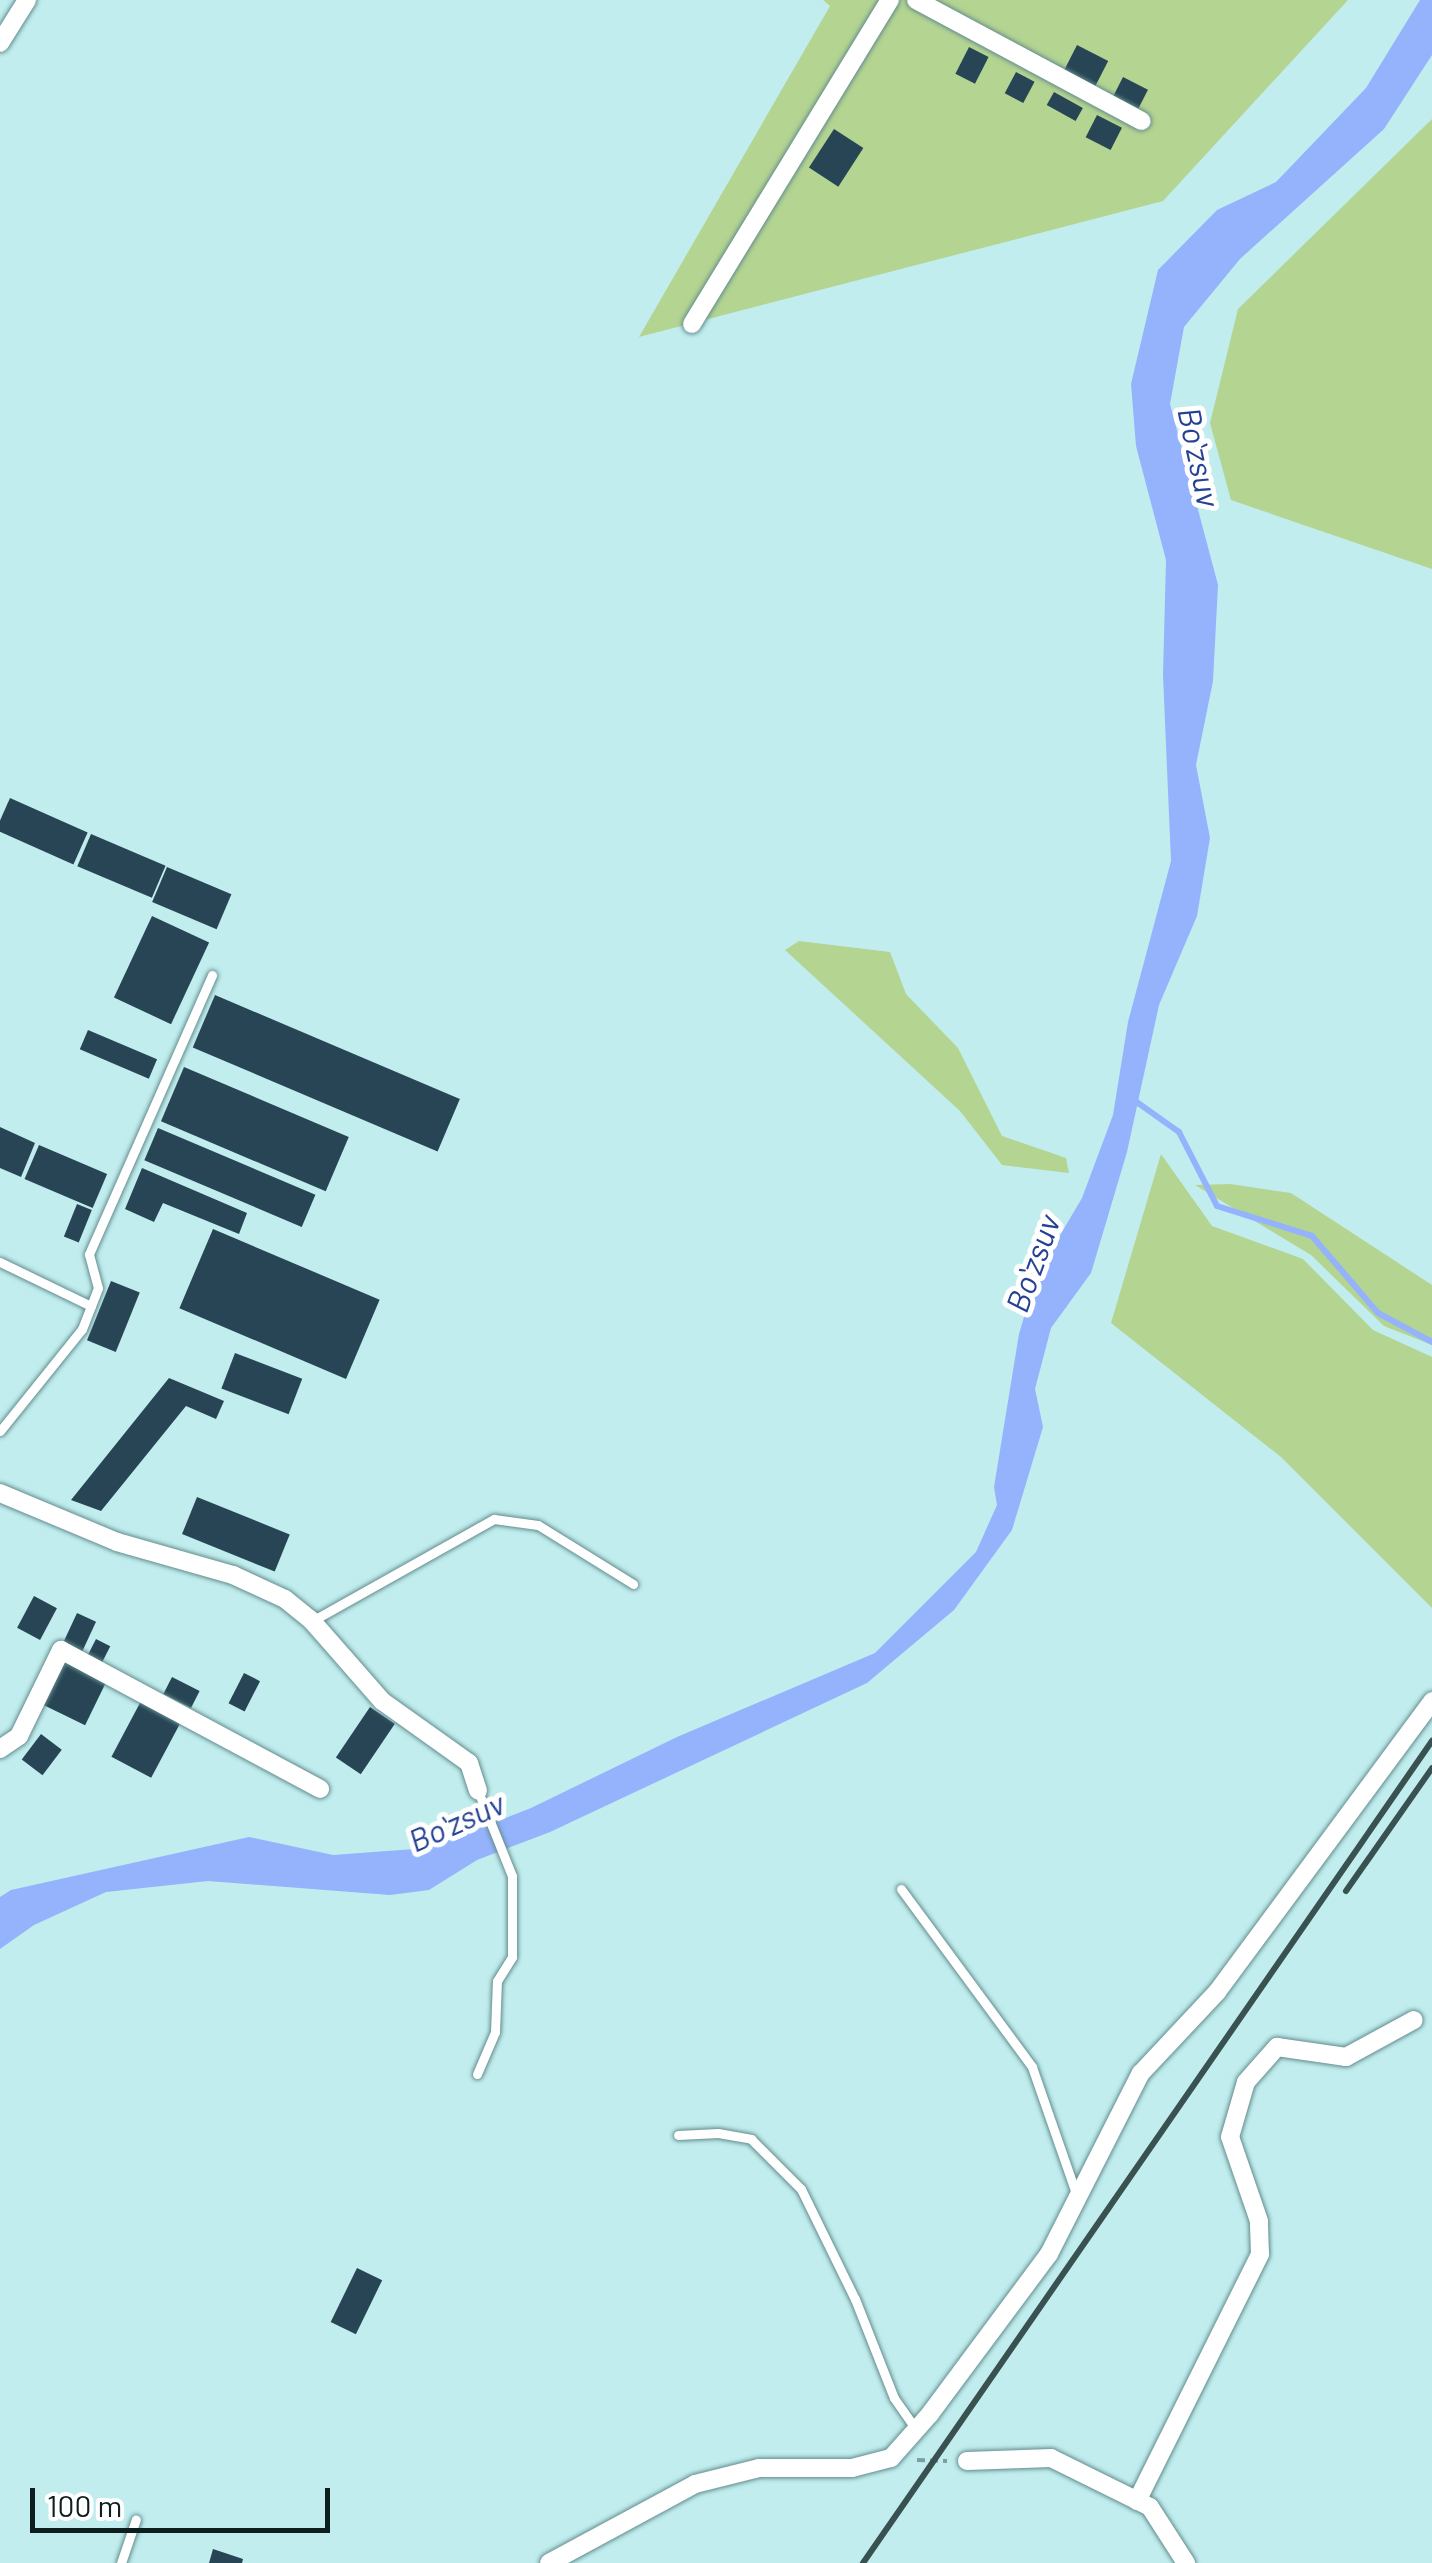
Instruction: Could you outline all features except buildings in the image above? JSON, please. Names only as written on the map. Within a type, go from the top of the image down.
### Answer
[{"type":"street","points":[[0,43],[27,0]]},
{"type":"street","points":[[692,324],[890,0]]},
{"type":"street","points":[[916,0],[1142,121]]},
{"type":"street","points":[[0,1493],[116,1542],[233,1575],[285,1599],[312,1621],[382,1700],[469,1763],[478,1790]]},
{"type":"street","points":[[0,1750],[19,1736],[61,1650],[320,1789]]},
{"type":"street","points":[[890,2458],[916,2430],[1049,2254],[1141,2074],[1217,1992],[1432,1701]]},
{"type":"street","points":[[1136,2501],[1260,2254],[1259,2221],[1230,2137],[1246,2082],[1278,2048],[1346,2057],[1414,2020]]},
{"type":"street","points":[[549,2563],[695,2484],[759,2468],[852,2468],[890,2458],[912,2459]]},
{"type":"street","points":[[967,2460],[1052,2458],[1150,2507],[1186,2563]]},
{"type":"lane","points":[[0,1431],[82,1329],[98,1288],[89,1254],[212,975]]},
{"type":"lane","points":[[0,1262],[91,1306]]},
{"type":"lane","points":[[312,1621],[494,1518],[538,1525],[633,1584]]},
{"type":"lane","points":[[477,2074],[495,2032],[496,1981],[512,1957],[512,1876],[478,1790]]},
{"type":"lane","points":[[901,1889],[1032,2066],[1078,2200]]},
{"type":"lane","points":[[678,2135],[718,2133],[752,2139],[801,2189],[856,2299],[894,2398],[916,2430]]},
{"type":"lane","points":[[121,2563],[136,2519]]},
{"type":"path","points":[[912,2459],[967,2460]]},
{"type":"green space","points":[[823,0],[1348,0],[1163,201],[639,337],[830,6]]},
{"type":"green space","points":[[1432,119],[1432,569],[1231,500],[1210,423],[1238,309]]},
{"type":"green space","points":[[799,941],[890,952],[906,994],[958,1048],[1002,1136],[1066,1158],[1069,1173],[1002,1165],[960,1111],[785,950]]},
{"type":"green space","points":[[1161,1154],[1212,1226],[1303,1259],[1373,1330],[1432,1357],[1432,1608],[1281,1457],[1111,1323]]},
{"type":"green space","points":[[1230,1184],[1291,1193],[1432,1285],[1432,1345],[1384,1326],[1311,1255],[1195,1185]]},
{"type":"water","points":[[1420,0],[1432,0],[1432,55],[1384,129],[1240,259],[1184,327],[1170,404],[1218,585],[1213,681],[1196,765],[1210,838],[1197,916],[1159,1005],[1127,1152],[1091,1273],[1051,1328],[1035,1389],[1043,1427],[1012,1530],[954,1610],[867,1683],[550,1832],[477,1860],[429,1890],[390,1895],[208,1881],[106,1892],[34,1925],[0,1949],[0,1897],[11,1890],[249,1837],[333,1855],[428,1848],[531,1808],[677,1737],[875,1653],[976,1552],[997,1505],[994,1487],[1019,1334],[1036,1276],[1082,1198],[1113,1115],[1128,1022],[1171,861],[1163,675],[1166,560],[1136,446],[1131,384],[1158,270],[1217,210],[1276,182],[1366,88]]},
{"type":"waterway","points":[[1131,1098],[1179,1132],[1217,1206],[1312,1236],[1378,1313],[1432,1342]]},
{"type":"railway","points":[[863,2563],[1432,1741]]},
{"type":"railway","points":[[1346,1891],[1432,1768]]},
{"type":"water label","name":"Boʻzsuv","points":[[1200,457]]},
{"type":"water label","name":"Boʻzsuv","points":[[1032,1263]]},
{"type":"water label","name":"Boʻzsuv","points":[[456,1821]]}]
